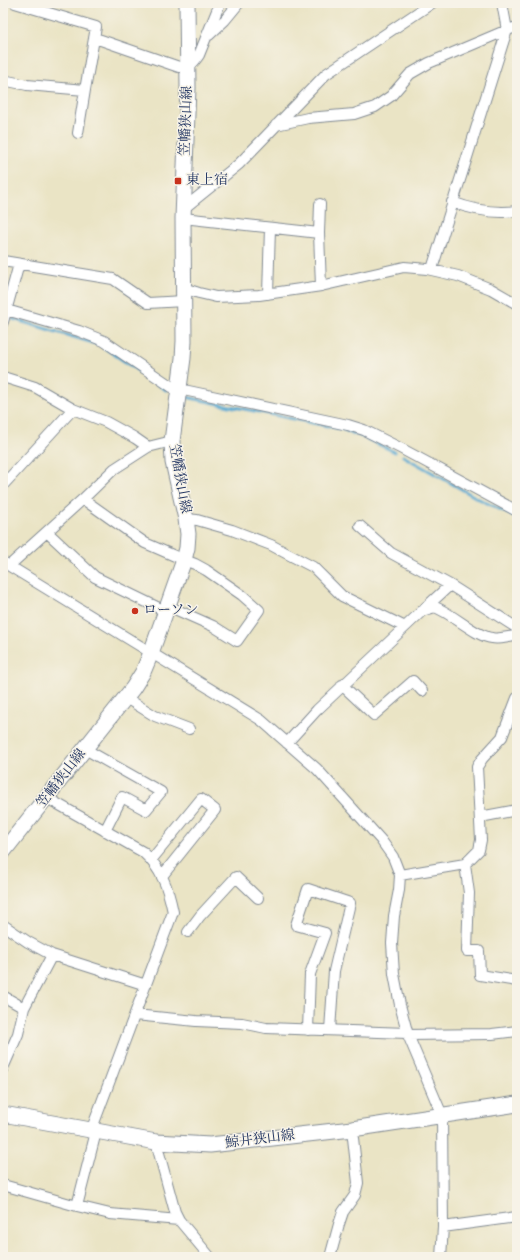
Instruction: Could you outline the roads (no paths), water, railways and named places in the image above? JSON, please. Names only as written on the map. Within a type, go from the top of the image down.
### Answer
[{"type":"main road","name":"笠幡狭山線","points":[[3,852],[126,698],[143,672],[184,560],[188,534],[186,518],[173,462],[172,441],[184,341],[183,214],[188,110],[186,3]]},
{"type":"main road","name":"鯨井狭山線","points":[[3,1114],[156,1142],[210,1145],[352,1129],[517,1104]]},
{"type":"street","points":[[15,3],[96,27],[78,134]]},
{"type":"street","points":[[95,38],[179,67],[188,67],[195,62],[199,55],[220,3]]},
{"type":"street","points":[[206,38],[225,20],[239,3]]},
{"type":"street","points":[[183,214],[239,164],[326,74],[432,3]]},
{"type":"street","points":[[432,269],[452,202],[512,29],[502,3]]},
{"type":"street","points":[[276,125],[308,118],[354,114],[375,108],[391,96],[410,74],[429,63],[512,29]]},
{"type":"street","points":[[3,80],[27,85],[85,90]]},
{"type":"street","points":[[452,202],[479,211],[509,212],[517,210]]},
{"type":"street","points":[[320,204],[319,233],[321,286]]},
{"type":"street","points":[[183,214],[270,228],[319,233]]},
{"type":"street","points":[[268,294],[270,228]]},
{"type":"street","points":[[3,261],[113,279],[148,303],[184,295],[216,297],[268,294],[321,286],[404,267],[432,269],[458,276],[491,290],[517,304]]},
{"type":"street","points":[[3,322],[5,309],[19,264]]},
{"type":"street","points":[[5,309],[79,331],[104,341],[172,387],[348,425],[364,430],[517,511]]},
{"type":"street","points":[[3,377],[35,387],[73,409],[106,422],[148,447]]},
{"type":"street","points":[[3,485],[73,409]]},
{"type":"street","points":[[172,441],[148,447],[114,469],[84,499],[47,532],[6,564],[261,720],[317,769],[382,840],[393,857],[400,875],[392,943],[394,974],[400,1005],[408,1034],[442,1115],[443,1227],[441,1257]]},
{"type":"street","points":[[47,532],[95,577],[166,608],[213,626],[236,641],[259,610],[242,595],[206,570],[145,543],[84,499]]},
{"type":"street","points":[[186,518],[232,530],[278,549],[313,567],[342,596],[406,627]]},
{"type":"street","points":[[360,526],[391,553],[450,585],[517,628]]},
{"type":"street","points":[[287,743],[342,685],[450,585]]},
{"type":"street","points":[[422,611],[435,607],[439,608],[482,636],[494,639],[517,636]]},
{"type":"street","points":[[342,685],[374,715],[413,681],[422,691]]},
{"type":"street","points":[[126,698],[155,716],[189,729]]},
{"type":"street","points":[[400,875],[465,864],[479,850],[481,840],[477,767],[482,759],[502,737],[517,698]]},
{"type":"street","points":[[85,749],[161,792],[146,810],[122,797],[105,831]]},
{"type":"street","points":[[47,798],[143,852],[152,860],[167,887],[174,912],[93,1131],[76,1206]]},
{"type":"street","points":[[152,860],[201,798],[215,810],[162,876]]},
{"type":"street","points":[[480,818],[517,810]]},
{"type":"street","points":[[465,864],[469,893],[467,951],[479,951],[480,975],[517,981]]},
{"type":"street","points":[[188,932],[200,916],[236,877],[258,898]]},
{"type":"street","points":[[308,1030],[310,974],[325,933],[296,925],[308,889],[350,903],[334,971],[330,1030]]},
{"type":"street","points":[[3,925],[28,942],[52,955],[146,985]]},
{"type":"street","points":[[4,1061],[20,1030],[24,1008],[52,955]]},
{"type":"street","points":[[3,996],[24,1008]]},
{"type":"street","points":[[135,1015],[196,1021],[242,1023],[266,1028],[408,1034],[492,1034],[517,1030]]},
{"type":"street","points":[[330,1257],[343,1212],[355,1195],[358,1183],[352,1129]]},
{"type":"street","points":[[156,1142],[175,1212],[179,1220],[210,1257]]},
{"type":"street","points":[[3,1185],[110,1214],[179,1220]]},
{"type":"street","points":[[443,1227],[517,1217]]},
{"type":"waterway","points":[[13,319],[97,344]]},
{"type":"waterway","points":[[105,348],[166,390]]},
{"type":"waterway","points":[[186,397],[342,429],[395,452]]},
{"type":"waterway","points":[[403,456],[477,498],[517,518]]},
{"type":"place","name":"東上宿","points":[[178,181]]},
{"type":"place","name":"ローソン","points":[[135,611]]}]
